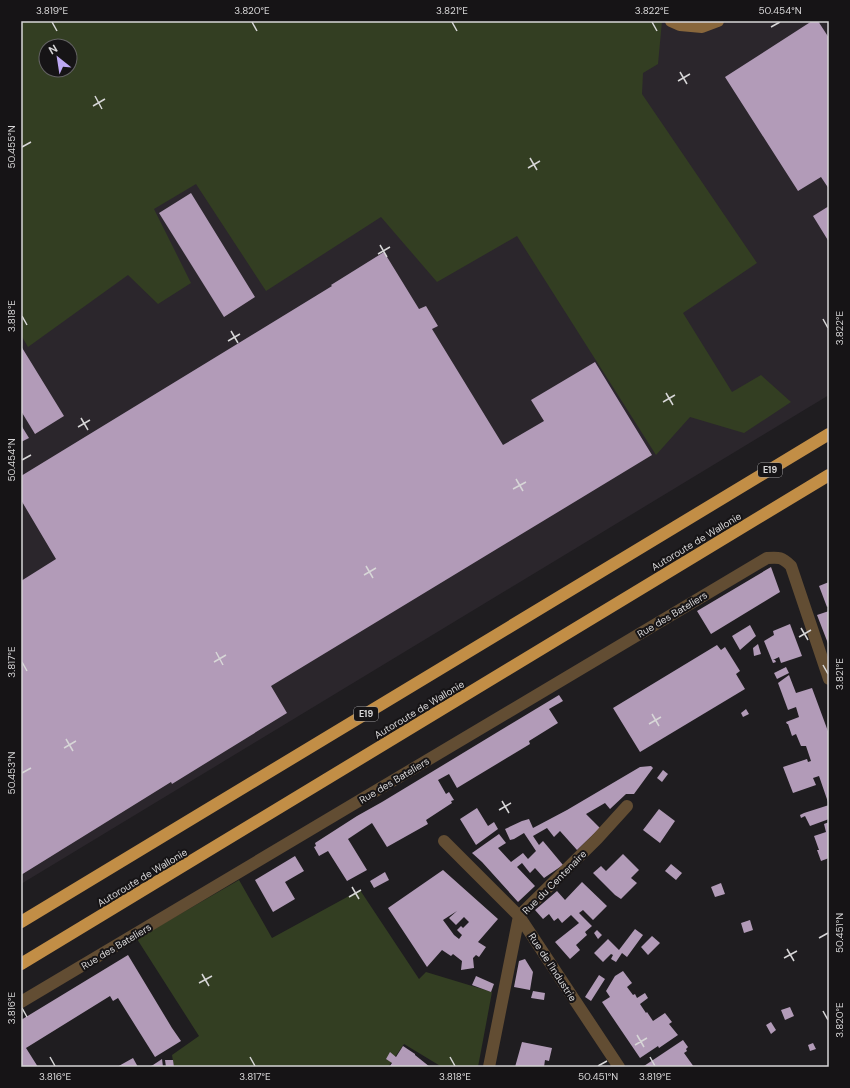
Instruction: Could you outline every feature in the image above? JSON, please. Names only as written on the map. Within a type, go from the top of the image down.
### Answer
[{"type":"highway","name":"E19","points":[[21,922],[829,434]]},
{"type":"highway","name":"Autoroute de Wallonie","points":[[21,964],[829,475]]},
{"type":"street","points":[[671,21],[680,25],[702,28],[718,21]]},
{"type":"street","name":"Rue des Bateliers","points":[[21,1002],[767,558],[778,557],[785,560],[790,566],[829,679]]},
{"type":"street","name":"Rue du Centenaire","points":[[489,1067],[519,916],[597,839],[627,806]]},
{"type":"street","name":"Rue de l'Industrie","points":[[444,841],[519,916],[619,1067]]},
{"type":"shaded area","points":[[21,21],[829,21],[829,395],[21,884]]},
{"type":"green space","points":[[21,21],[662,21],[658,64],[643,73],[642,94],[757,263],[683,313],[732,392],[761,375],[791,402],[744,433],[690,417],[656,455],[517,236],[437,282],[381,217],[266,291],[196,184],[154,209],[191,283],[158,304],[128,275],[28,347],[21,335]]},
{"type":"green space","points":[[239,880],[272,938],[360,890],[419,979],[426,972],[492,992],[478,1067],[442,1067],[404,1044],[388,1067],[174,1067],[172,1055],[199,1036],[137,939]]},
{"type":"building","points":[[812,21],[818,21],[829,38],[829,189],[821,177],[798,191],[725,77]]},
{"type":"building","points":[[191,193],[255,297],[224,317],[159,213]]},
{"type":"building","points":[[829,206],[829,242],[813,216]]},
{"type":"building","points":[[384,252],[419,309],[426,306],[438,326],[432,329],[503,445],[544,421],[531,400],[595,362],[652,455],[271,686],[287,713],[172,784],[171,782],[21,875],[21,581],[56,559],[21,500],[21,476],[332,286],[331,285]]},
{"type":"building","points":[[21,346],[64,416],[35,434],[21,411]]},
{"type":"building","points":[[21,425],[29,438],[21,442]]},
{"type":"building","points":[[771,567],[780,592],[711,634],[697,611]]},
{"type":"building","points":[[829,582],[829,606],[827,607],[819,586]]},
{"type":"building","points":[[829,611],[829,646],[817,615]]},
{"type":"building","points":[[790,624],[802,656],[781,663],[779,657],[773,660],[776,662],[773,663],[764,641],[774,635],[773,631]]},
{"type":"building","points":[[750,625],[756,636],[740,650],[732,636]]},
{"type":"building","points":[[758,644],[761,654],[754,656],[753,648]]},
{"type":"building","points":[[717,645],[721,650],[725,647],[740,671],[736,674],[745,689],[640,752],[613,708]]},
{"type":"building","points":[[786,667],[789,673],[777,679],[774,673]]},
{"type":"building","points":[[789,675],[796,693],[812,688],[829,734],[829,805],[819,776],[813,778],[816,785],[793,793],[783,767],[807,759],[808,762],[811,761],[806,746],[801,746],[796,734],[792,736],[786,722],[799,717],[796,707],[788,710],[778,683]]},
{"type":"building","points":[[559,695],[563,701],[549,709],[558,723],[529,741],[530,744],[457,788],[449,774],[438,780],[446,794],[449,792],[454,800],[451,801],[452,803],[426,820],[428,824],[387,847],[372,823],[348,839],[367,870],[347,881],[328,851],[319,856],[314,847],[316,846],[315,843],[357,816]]},
{"type":"building","points":[[746,709],[749,714],[743,717],[741,713]]},
{"type":"building","points":[[651,766],[653,768],[634,794],[626,794],[610,809],[605,803],[586,814],[600,828],[577,850],[560,831],[554,837],[547,828],[533,836],[539,845],[543,841],[563,865],[544,878],[535,868],[530,873],[522,863],[517,867],[535,886],[518,902],[472,853],[499,834],[506,843],[498,848],[511,862],[523,853],[528,859],[536,851],[524,833],[510,840],[505,829],[529,819],[533,828],[567,810],[640,767]]},
{"type":"building","points":[[663,770],[668,774],[662,782],[657,778]]},
{"type":"building","points":[[829,805],[829,819],[810,826],[805,816],[801,818],[800,815],[804,813]]},
{"type":"building","points":[[477,808],[488,826],[494,822],[498,829],[476,845],[460,819]]},
{"type":"building","points":[[659,809],[675,821],[660,843],[643,830]]},
{"type":"building","points":[[829,822],[829,858],[821,861],[814,836],[826,832],[824,824]]},
{"type":"building","points":[[623,854],[639,870],[631,878],[637,883],[621,899],[593,873],[601,866],[606,871]]},
{"type":"building","points":[[295,856],[304,871],[285,882],[295,899],[273,912],[255,880]]},
{"type":"building","points":[[671,864],[682,873],[676,880],[665,871]]},
{"type":"building","points":[[443,870],[498,919],[478,942],[486,947],[479,957],[476,955],[473,958],[474,968],[461,970],[462,961],[453,954],[451,956],[442,950],[427,967],[388,908]],"holes":[[[457,911],[449,918],[456,925],[464,917],[469,922],[463,928],[461,926],[457,930],[462,935],[459,939],[454,935],[443,920]]]},
{"type":"building","points":[[385,872],[389,880],[374,888],[370,881]]},
{"type":"building","points":[[582,882],[607,906],[593,920],[583,910],[579,913],[592,926],[585,932],[587,935],[576,945],[580,950],[570,959],[555,942],[579,923],[571,915],[562,923],[558,918],[554,921],[549,914],[543,919],[535,910],[557,891],[565,900]]},
{"type":"building","points":[[721,883],[725,894],[715,897],[711,887]]},
{"type":"building","points":[[750,920],[753,930],[744,933],[741,923]]},
{"type":"building","points":[[635,929],[643,935],[627,957],[622,953],[616,962],[611,959],[613,955],[611,954],[603,962],[594,953],[608,939],[619,950]]},
{"type":"building","points":[[597,930],[602,935],[598,939],[594,933]]},
{"type":"building","points":[[652,936],[660,943],[648,955],[641,947]]},
{"type":"building","points":[[128,955],[181,1041],[155,1057],[118,998],[113,1001],[110,996],[26,1048],[38,1067],[21,1067],[21,1020]]},
{"type":"building","points":[[525,959],[533,972],[530,990],[514,987],[519,961]]},
{"type":"building","points":[[623,971],[632,983],[627,987],[633,995],[635,994],[637,998],[645,993],[648,998],[640,1004],[646,1013],[647,1012],[653,1021],[665,1013],[672,1022],[669,1024],[678,1035],[659,1048],[658,1046],[640,1058],[602,1002],[610,997],[606,991],[615,976]]},
{"type":"building","points":[[599,975],[605,979],[591,1001],[585,997]]},
{"type":"building","points":[[476,976],[494,984],[491,992],[472,985]]},
{"type":"building","points":[[533,991],[545,993],[544,1000],[531,998]]},
{"type":"building","points":[[790,1007],[794,1016],[785,1020],[781,1010]]},
{"type":"building","points":[[771,1022],[776,1030],[771,1034],[766,1025]]},
{"type":"building","points":[[683,1040],[688,1047],[686,1049],[687,1051],[684,1053],[694,1067],[644,1066]]},
{"type":"building","points":[[522,1042],[552,1048],[549,1061],[545,1060],[544,1067],[515,1067]]},
{"type":"building","points":[[813,1043],[816,1049],[810,1051],[808,1045]]},
{"type":"building","points":[[403,1046],[430,1067],[390,1066],[392,1063],[386,1059],[390,1052],[396,1057]]},
{"type":"building","points":[[133,1058],[138,1067],[117,1067]]},
{"type":"building","points":[[162,1059],[163,1067],[149,1067],[153,1065]]},
{"type":"building","points":[[165,1060],[173,1060],[174,1067],[166,1067]]}]
